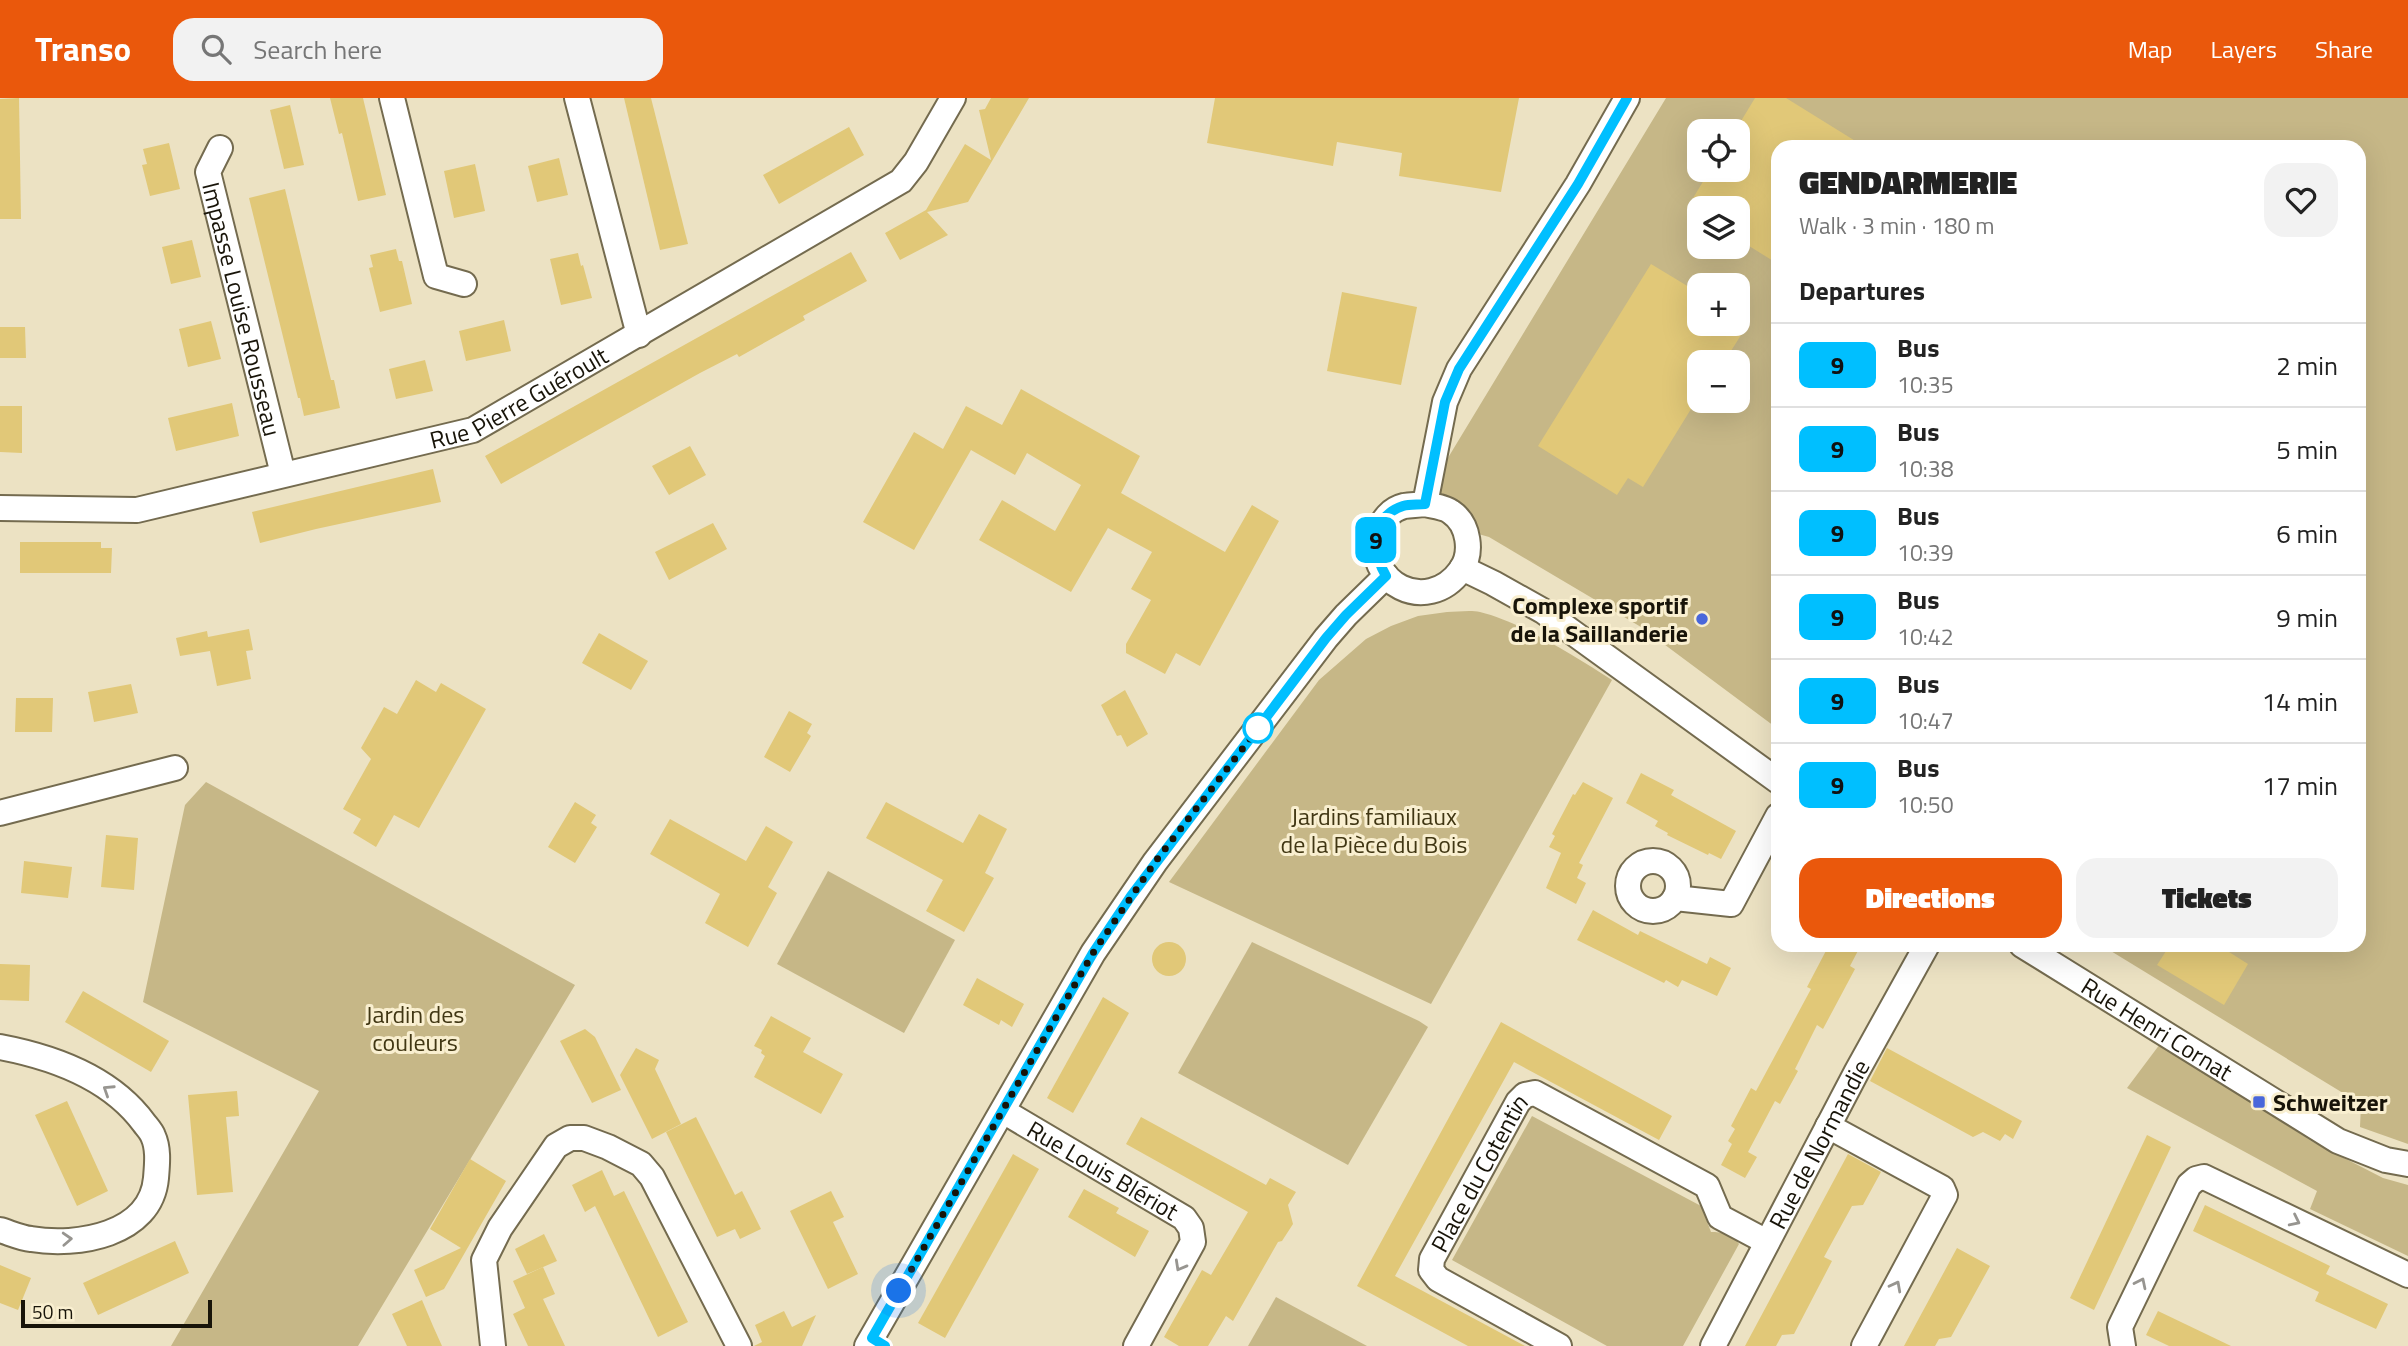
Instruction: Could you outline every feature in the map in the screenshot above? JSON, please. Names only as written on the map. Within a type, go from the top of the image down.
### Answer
[{"type":"street","points":[[392,98],[436,276],[464,284]]},
{"type":"street","points":[[577,98],[639,335]]},
{"type":"street","name":"Rue Pierre Guéroult","points":[[0,508],[137,510],[473,430],[901,181],[916,162],[953,98]]},
{"type":"street","points":[[1425,504],[1445,402],[1459,369],[1578,184],[1627,98]]},
{"type":"street","name":"Impasse Louise Rousseau","points":[[220,148],[208,172],[283,474]]},
{"type":"street","points":[[1425,504],[1451,511],[1464,527],[1469,552],[1462,568],[1450,583],[1426,593],[1404,590],[1386,576],[1378,561],[1375,541],[1382,520],[1401,507],[1425,504]]},
{"type":"street","points":[[1462,568],[1543,611],[1771,776]]},
{"type":"street","points":[[875,1343],[1093,953],[1147,874],[1326,638],[1386,576]]},
{"type":"street","points":[[0,813],[175,768]]},
{"type":"street","points":[[1675,898],[1731,904],[1771,829]]},
{"type":"street","name":"Rue de Normandie","points":[[1713,1346],[1923,952]]},
{"type":"street","name":"Rue Henri Cornat","points":[[2033,952],[2338,1141],[2386,1160],[2408,1164]]},
{"type":"street","points":[[0,1047],[43,1057],[73,1068],[112,1091],[134,1109],[153,1135],[158,1159],[155,1187],[143,1211],[125,1226],[100,1236],[65,1241],[31,1239],[0,1230]]},
{"type":"street","name":"Place du Cotentin","points":[[1559,1346],[1438,1279],[1432,1270],[1432,1259],[1518,1102],[1525,1095],[1535,1093],[1707,1186],[1720,1217],[1767,1242]]},
{"type":"street","name":"Rue Louis Blériot","points":[[1003,1111],[1184,1218],[1191,1228],[1193,1242],[1136,1346]]},
{"type":"street","points":[[1828,1126],[1942,1188],[1945,1195],[1864,1346]]},
{"type":"street","points":[[493,1346],[484,1260],[500,1228],[556,1146],[570,1138],[584,1138],[641,1164],[652,1177],[739,1346]]},
{"type":"street","points":[[2123,1346],[2120,1327],[2189,1185],[2204,1177],[2408,1275]]},
{"type":"green space","name":"Complexe sportif de la Saillanderie","points":[[1666,98],[2408,98],[2408,1144],[2360,1127],[2361,1104],[2112,952],[2366,952],[2366,140],[1771,140],[1771,724],[1641,627],[1489,537],[1468,531],[1433,497],[1443,466]]},
{"type":"green space","name":"Jardins familiaux de la Pièce du Bois","points":[[1447,612],[1480,612],[1513,624],[1548,641],[1612,680],[1431,1004],[1169,882],[1319,680],[1366,639],[1418,616]]},
{"type":"green space","name":"Jardin des couleurs","points":[[206,782],[575,985],[358,1346],[171,1346],[319,1091],[143,1002],[185,805]]},
{"type":"green space","points":[[828,871],[955,940],[904,1033],[777,964]]},
{"type":"green space","points":[[1252,942],[1428,1027],[1348,1165],[1178,1073]]},
{"type":"green space","points":[[2160,1044],[2313,1142],[2383,1178],[2408,1185],[2408,1256],[2310,1209],[2317,1191],[2127,1088]]},
{"type":"green space","points":[[1532,1116],[1701,1206],[1711,1232],[1730,1236],[1739,1244],[1683,1346],[1607,1346],[1452,1260]]},
{"type":"green space","points":[[1276,1297],[1367,1346],[1248,1346]]},
{"type":"building","points":[[19,98],[21,219],[0,219],[0,99]]},
{"type":"building","points":[[330,98],[363,98],[386,195],[358,201],[342,133],[339,134]]},
{"type":"building","points":[[624,98],[651,98],[688,244],[660,250]]},
{"type":"building","points":[[991,98],[1029,98],[968,202],[927,212],[948,235],[900,260],[885,233],[926,210],[965,144],[991,160],[979,110],[985,109]]},
{"type":"building","points":[[1215,98],[1519,98],[1501,192],[1399,176],[1402,153],[1337,142],[1333,166],[1207,143]]},
{"type":"building","points":[[1755,98],[1786,98],[1854,140],[1771,140],[1771,260],[1750,246],[1750,196],[1694,196],[1703,182],[1750,182],[1750,119],[1742,119]]},
{"type":"building","points":[[290,105],[304,165],[284,169],[270,110]]},
{"type":"building","points":[[849,127],[864,155],[779,204],[763,175]]},
{"type":"building","points":[[169,143],[180,189],[150,196],[142,165],[147,164],[143,149]]},
{"type":"building","points":[[559,158],[568,195],[537,202],[528,166]]},
{"type":"building","points":[[475,164],[485,211],[454,218],[444,171]]},
{"type":"building","points":[[285,189],[340,408],[304,416],[249,198]]},
{"type":"building","points":[[192,240],[201,277],[171,284],[162,247]]},
{"type":"building","points":[[396,249],[399,261],[402,261],[412,304],[380,312],[369,268],[373,267],[370,255]]},
{"type":"building","points":[[851,252],[867,281],[803,316],[805,320],[739,357],[737,354],[700,373],[501,484],[485,456]]},
{"type":"building","points":[[578,253],[592,298],[561,305],[550,259]]},
{"type":"building","points":[[1651,264],[1687,286],[1687,336],[1740,336],[1732,350],[1687,350],[1689,413],[1643,487],[1628,478],[1617,495],[1538,446]]},
{"type":"building","points":[[1342,292],[1417,307],[1401,385],[1327,371]]},
{"type":"building","points":[[504,320],[511,351],[466,361],[459,331]]},
{"type":"building","points":[[211,321],[221,359],[188,367],[179,329]]},
{"type":"building","points":[[0,327],[25,327],[26,358],[0,358]]},
{"type":"building","points":[[425,360],[433,391],[396,399],[389,369]]},
{"type":"building","points":[[1021,389],[1140,456],[1121,493],[1225,552],[1252,505],[1279,521],[1200,666],[1176,653],[1165,674],[1126,653],[1126,644],[1151,600],[1131,589],[1152,552],[1108,528],[1071,592],[979,540],[1002,500],[1055,531],[1081,485],[1027,453],[1015,475],[971,450],[914,550],[863,522],[914,432],[943,449],[966,406],[1002,425]]},
{"type":"building","points":[[232,403],[239,436],[176,451],[168,418]]},
{"type":"building","points":[[0,406],[22,406],[22,453],[0,452]]},
{"type":"building","points":[[690,446],[706,475],[669,495],[652,466]]},
{"type":"building","points":[[433,469],[441,502],[260,543],[252,512]]},
{"type":"building","points":[[713,523],[727,549],[669,580],[655,552]]},
{"type":"building","points":[[20,542],[101,542],[101,548],[112,548],[111,573],[20,573]]},
{"type":"building","points":[[249,629],[253,650],[246,651],[251,679],[217,686],[210,651],[180,656],[176,638],[207,631],[208,637]]},
{"type":"building","points":[[599,633],[648,661],[631,690],[582,663]]},
{"type":"building","points":[[416,680],[436,692],[441,683],[486,709],[419,828],[394,815],[376,847],[353,833],[361,819],[343,809],[371,759],[361,748],[384,707],[397,714]]},
{"type":"building","points":[[131,684],[138,713],[94,722],[88,692]]},
{"type":"building","points":[[1125,690],[1148,734],[1127,747],[1121,735],[1117,736],[1101,705]]},
{"type":"building","points":[[16,698],[53,698],[52,732],[15,732]]},
{"type":"building","points":[[789,711],[812,724],[807,733],[811,736],[790,772],[764,757]]},
{"type":"building","points":[[1641,773],[1674,790],[1671,795],[1736,831],[1721,859],[1667,835],[1668,833],[1655,826],[1658,821],[1626,803]]},
{"type":"building","points":[[1583,782],[1613,798],[1579,863],[1583,865],[1577,878],[1586,883],[1576,904],[1546,888],[1561,853],[1549,847],[1555,836],[1552,834],[1573,794],[1575,795]]},
{"type":"building","points":[[575,802],[596,815],[591,823],[597,827],[575,863],[548,847]]},
{"type":"building","points":[[886,802],[963,843],[979,814],[1007,829],[985,873],[994,878],[964,932],[926,911],[943,880],[866,838]]},
{"type":"building","points":[[670,819],[746,861],[766,826],[793,842],[768,887],[777,893],[748,947],[705,923],[720,894],[650,854]]},
{"type":"building","points":[[106,835],[138,838],[134,890],[101,887]]},
{"type":"building","points":[[24,861],[72,867],[68,898],[21,893]]},
{"type":"building","points":[[1593,910],[1638,935],[1640,931],[1707,964],[1710,957],[1731,968],[1717,996],[1682,980],[1678,987],[1666,980],[1664,983],[1577,940]]},
{"type":"building","points":[[1169,942],[1181,947],[1186,959],[1181,971],[1169,976],[1157,971],[1152,959],[1157,947]]},
{"type":"building","points":[[1825,952],[1857,952],[1850,966],[1855,969],[1823,1029],[1817,1025],[1795,1069],[1798,1071],[1780,1104],[1775,1101],[1748,1152],[1757,1157],[1745,1178],[1721,1165],[1732,1144],[1728,1141],[1735,1129],[1731,1126],[1751,1088],[1756,1091],[1811,989],[1807,987]]},
{"type":"building","points":[[2165,952],[2229,952],[2248,964],[2224,1005],[2157,965]]},
{"type":"building","points":[[0,964],[30,965],[29,1001],[0,1000]]},
{"type":"building","points":[[977,978],[1024,1004],[1012,1027],[1001,1020],[999,1025],[963,1005]]},
{"type":"building","points":[[83,991],[169,1041],[151,1072],[65,1022]]},
{"type":"building","points":[[1103,997],[1129,1013],[1073,1113],[1047,1098]]},
{"type":"building","points":[[771,1016],[811,1038],[803,1052],[843,1074],[821,1114],[754,1077],[765,1056],[761,1053],[762,1050],[754,1046]]},
{"type":"building","points":[[1501,1022],[1672,1116],[1659,1140],[1514,1062],[1395,1276],[1525,1346],[1468,1346],[1357,1286]]},
{"type":"building","points":[[585,1029],[595,1037],[621,1090],[592,1103],[560,1041]]},
{"type":"building","points":[[636,1048],[659,1060],[655,1069],[681,1124],[652,1139],[620,1075]]},
{"type":"building","points":[[1887,1048],[2022,1121],[2013,1139],[2005,1134],[2000,1141],[1983,1132],[1973,1137],[1870,1081]]},
{"type":"building","points":[[237,1091],[239,1116],[226,1117],[233,1192],[197,1195],[188,1095]]},
{"type":"building","points":[[67,1101],[108,1191],[77,1206],[35,1115]]},
{"type":"building","points":[[696,1117],[735,1195],[742,1191],[761,1229],[740,1239],[735,1229],[717,1237],[666,1132]]},
{"type":"building","points":[[1141,1117],[1266,1185],[1270,1178],[1296,1192],[1288,1205],[1293,1224],[1282,1241],[1278,1242],[1233,1321],[1226,1316],[1208,1346],[1179,1346],[1164,1337],[1202,1270],[1211,1275],[1248,1212],[1126,1144]]},
{"type":"building","points":[[2147,1135],[2171,1147],[2094,1310],[2070,1298]]},
{"type":"building","points":[[1013,1154],[1039,1169],[945,1338],[918,1323]]},
{"type":"building","points":[[1848,1154],[1881,1172],[1863,1205],[1852,1206],[1824,1257],[1832,1261],[1794,1334],[1782,1335],[1776,1346],[1745,1346]]},
{"type":"building","points":[[470,1159],[506,1181],[444,1289],[426,1297],[414,1270],[461,1248],[430,1229]]},
{"type":"building","points":[[602,1170],[614,1196],[624,1191],[688,1322],[658,1337],[595,1206],[585,1212],[572,1185]]},
{"type":"building","points":[[1084,1189],[1119,1208],[1116,1213],[1149,1231],[1135,1257],[1068,1217]]},
{"type":"building","points":[[831,1191],[844,1217],[833,1222],[858,1274],[828,1289],[790,1211]]},
{"type":"building","points":[[2205,1205],[2330,1266],[2326,1274],[2388,1304],[2376,1329],[2315,1301],[2319,1292],[2193,1231]]},
{"type":"building","points":[[544,1234],[557,1261],[527,1274],[515,1249]]},
{"type":"building","points":[[175,1241],[189,1273],[98,1315],[83,1283]]},
{"type":"building","points":[[1957,1248],[1990,1266],[1951,1337],[1939,1339],[1935,1346],[1904,1346]]},
{"type":"building","points":[[0,1265],[31,1278],[18,1310],[0,1303]]},
{"type":"building","points":[[543,1267],[555,1294],[543,1299],[565,1346],[528,1346],[513,1314],[525,1308],[513,1281]]},
{"type":"building","points":[[422,1300],[442,1346],[407,1346],[392,1314]]},
{"type":"building","points":[[784,1311],[792,1327],[816,1315],[802,1346],[754,1346],[762,1342],[755,1325]]},
{"type":"building","points":[[2158,1311],[2231,1346],[2169,1346],[2146,1335]]},
{"type":"bus line","name":"9","points":[[885,1346],[872,1338],[1093,953],[1155,862],[1312,656],[1346,615],[1386,576],[1378,561],[1375,541],[1382,520],[1401,507],[1425,504],[1445,402],[1459,369],[1578,184],[1627,98]]},
{"type":"place","name":"Complexe sportif de la Saillanderie","points":[[1702,619]]},
{"type":"place","name":"Schweitzer","points":[[2259,1102]]},
{"type":"route","points":[[899,1291],[1093,953],[1155,862],[1264,721],[1258,728]]}]
